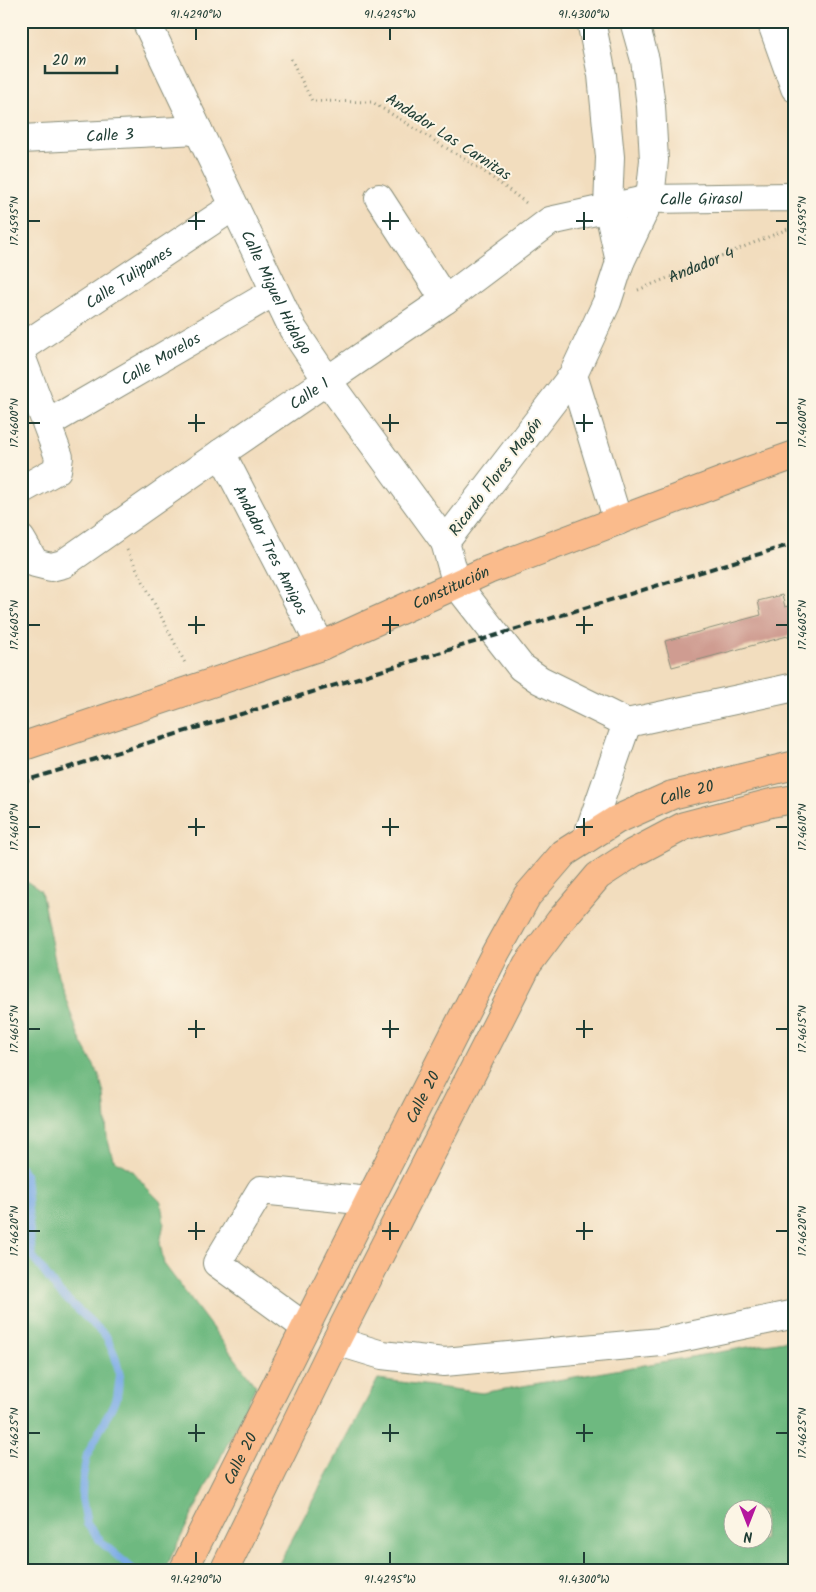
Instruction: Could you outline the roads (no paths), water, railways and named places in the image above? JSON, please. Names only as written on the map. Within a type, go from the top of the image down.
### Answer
[{"type":"main road","name":"Constitución","points":[[21,747],[321,646],[488,570],[795,455]]},
{"type":"main road","name":"Calle 20","points":[[183,1571],[496,952],[527,896],[564,853],[616,820],[672,795],[795,765]]},
{"type":"main road","name":"Calle 20","points":[[224,1571],[336,1341],[527,965],[560,921],[598,876],[633,853],[684,826],[771,803],[795,799]]},
{"type":"main road","points":[[369,1202],[405,1205]]},
{"type":"main road","points":[[305,1327],[336,1341]]},
{"type":"street","name":"Calle Miguel Hidalgo","points":[[146,21],[293,329],[327,380],[445,542]]},
{"type":"street","points":[[591,21],[607,111],[610,157],[608,207],[620,262]]},
{"type":"street","name":"Ricardo Flores Magón","points":[[457,585],[445,542],[573,375],[607,302],[620,262],[650,199],[654,160],[651,106],[645,60],[634,21]]},
{"type":"street","points":[[771,21],[795,88]]},
{"type":"street","name":"Calle 3","points":[[21,139],[198,130]]},
{"type":"street","points":[[379,198],[445,300]]},
{"type":"street","name":"Calle Girasol","points":[[608,207],[650,199],[795,198]]},
{"type":"street","name":"Calle Tulipanes","points":[[21,348],[234,206]]},
{"type":"street","name":"Calle 1","points":[[21,539],[35,563],[51,567],[64,564],[220,453],[445,300],[550,221],[608,207]]},
{"type":"street","name":"Calle Morelos","points":[[47,424],[274,292]]},
{"type":"street","points":[[21,356],[59,457],[57,470],[21,490]]},
{"type":"street","points":[[573,375],[618,521]]},
{"type":"street","name":"Andador Tres Amigos","points":[[220,453],[321,646]]},
{"type":"street","points":[[457,585],[522,667],[547,683],[627,724],[795,687]]},
{"type":"street","points":[[587,838],[627,724]]},
{"type":"street","points":[[305,1327],[217,1263],[261,1190],[369,1202]]},
{"type":"street","points":[[336,1341],[382,1355],[444,1362],[662,1342],[795,1314]]},
{"type":"waterway","points":[[21,1036],[21,1041]]},
{"type":"waterway","points":[[21,1168],[25,1174],[32,1256],[58,1291],[106,1336],[115,1356],[120,1376],[117,1397],[87,1455],[82,1498],[87,1524],[102,1543],[135,1571]]},
{"type":"railway","points":[[21,782],[795,543]]}]
